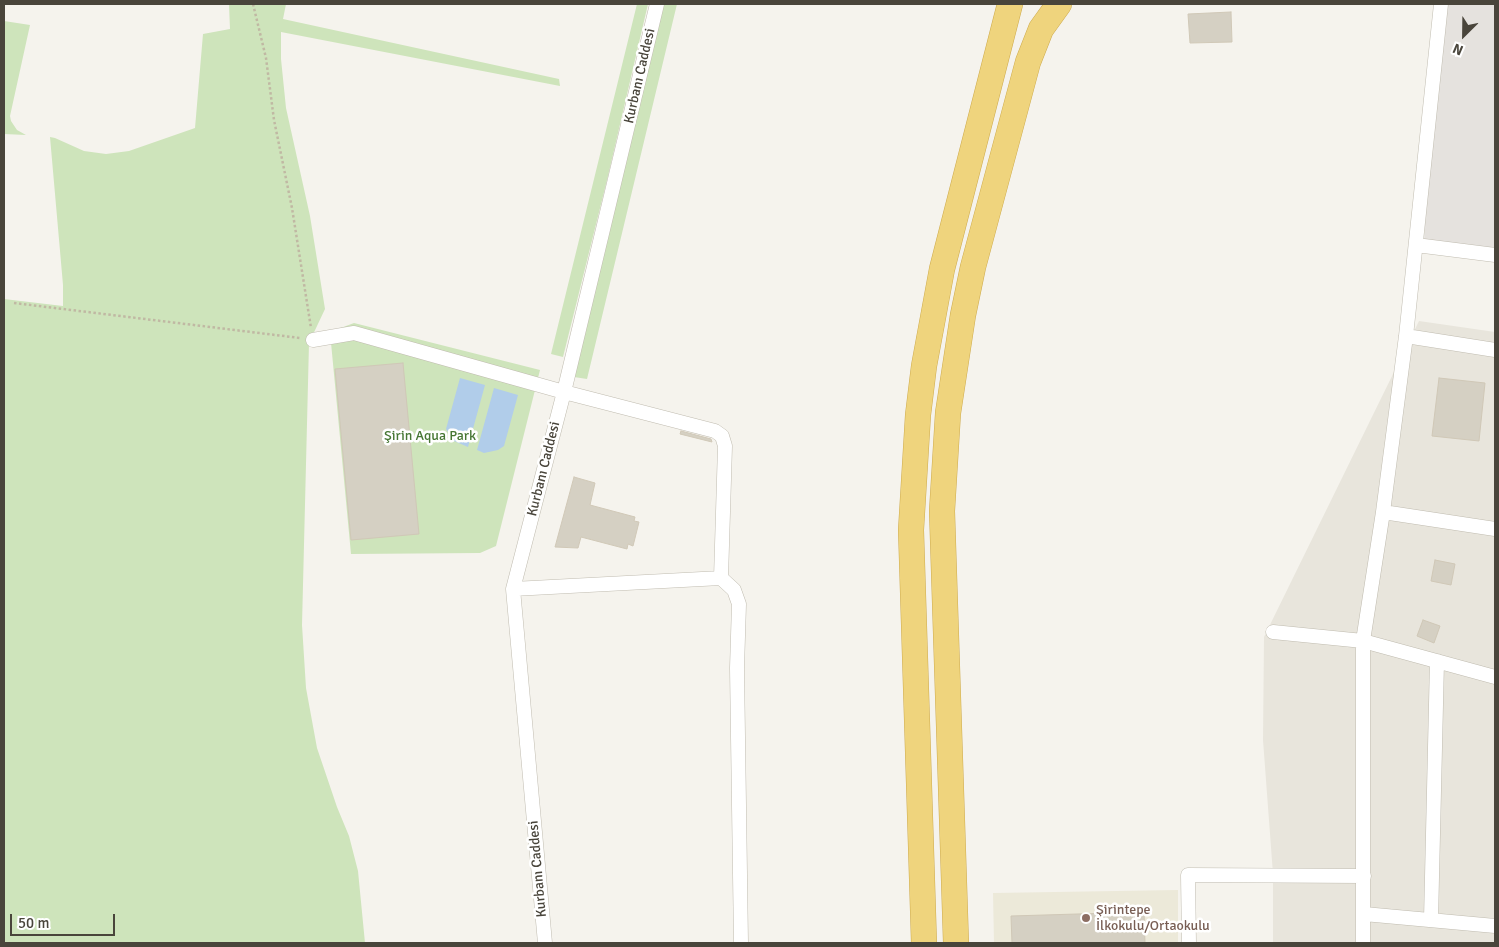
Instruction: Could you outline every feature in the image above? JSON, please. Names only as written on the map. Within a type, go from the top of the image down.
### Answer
[{"type":"highway","points":[[924,943],[910,530],[914,453],[924,366],[942,269],[1010,4]]},
{"type":"highway","points":[[956,943],[942,511],[948,413],[963,315],[985,219],[1028,62],[1041,29],[1059,4]]},
{"type":"street","name":"Kurbanı Caddesi","points":[[545,943],[513,589],[564,392],[657,4]]},
{"type":"street","points":[[1363,943],[1363,641],[1383,512],[1406,336],[1440,4]]},
{"type":"street","points":[[1416,245],[1495,255]]},
{"type":"street","points":[[313,340],[354,333],[564,392],[715,431],[722,436],[725,446],[721,578]]},
{"type":"street","points":[[1406,336],[1495,350]]},
{"type":"street","points":[[1383,512],[1495,529]]},
{"type":"street","points":[[513,589],[721,578],[734,590],[739,604],[737,668],[742,943]]},
{"type":"street","points":[[1273,632],[1363,641],[1495,677]]},
{"type":"street","points":[[1431,920],[1437,661]]},
{"type":"street","points":[[1188,943],[1188,875],[1364,876]]},
{"type":"street","points":[[1364,914],[1495,926]]},
{"type":"path","points":[[14,303],[313,340],[292,208],[274,120],[266,58],[253,4]]},
{"type":"shaded area","points":[[1434,4],[1495,4],[1495,253],[1424,244]]},
{"type":"shaded area","points":[[1419,321],[1495,332],[1495,943],[1273,943],[1273,874],[1263,740],[1264,637]]},
{"type":"shaded area","name":"Şirintepe İlkokulu/Ortaokulu","points":[[1178,890],[1178,943],[994,943],[993,893]]},
{"type":"green space","points":[[229,4],[286,4],[283,19],[559,79],[560,86],[281,32],[281,59],[286,108],[310,216],[325,309],[309,343],[302,625],[306,688],[317,748],[349,836],[358,871],[365,943],[4,943],[4,299],[63,306],[63,285],[50,137],[84,151],[106,154],[129,151],[195,128],[203,34],[230,29]]},
{"type":"green space","points":[[637,4],[648,4],[563,357],[551,354]]},
{"type":"green space","points":[[664,4],[677,4],[587,379],[574,377]]},
{"type":"green space","points":[[4,21],[30,25],[10,116],[17,130],[26,135],[4,134]]},
{"type":"green space","name":"Şirin Aqua Park","points":[[354,323],[540,370],[496,546],[480,553],[351,554],[330,332]]},
{"type":"water","points":[[460,378],[485,385],[468,447],[454,441],[446,429]]},
{"type":"water","points":[[494,388],[518,395],[504,446],[498,450],[484,453],[477,450]]},
{"type":"building","points":[[1231,12],[1232,42],[1190,43],[1188,14]]},
{"type":"building","points":[[403,363],[419,534],[351,540],[335,369]]},
{"type":"building","points":[[1439,378],[1485,383],[1479,441],[1432,436]]},
{"type":"building","points":[[681,431],[711,439],[712,442],[680,434]]},
{"type":"building","points":[[574,477],[595,483],[590,505],[635,517],[634,521],[639,522],[633,546],[628,544],[627,549],[581,537],[578,548],[555,547]]},
{"type":"building","points":[[1435,560],[1455,564],[1451,585],[1431,581]]},
{"type":"building","points":[[1423,620],[1440,626],[1434,643],[1417,636]]},
{"type":"building","points":[[1144,912],[1145,943],[1012,943],[1011,916]]},
{"type":"place","name":"Şirintepe İlkokulu/Ortaokulu","points":[[1086,918]]}]
